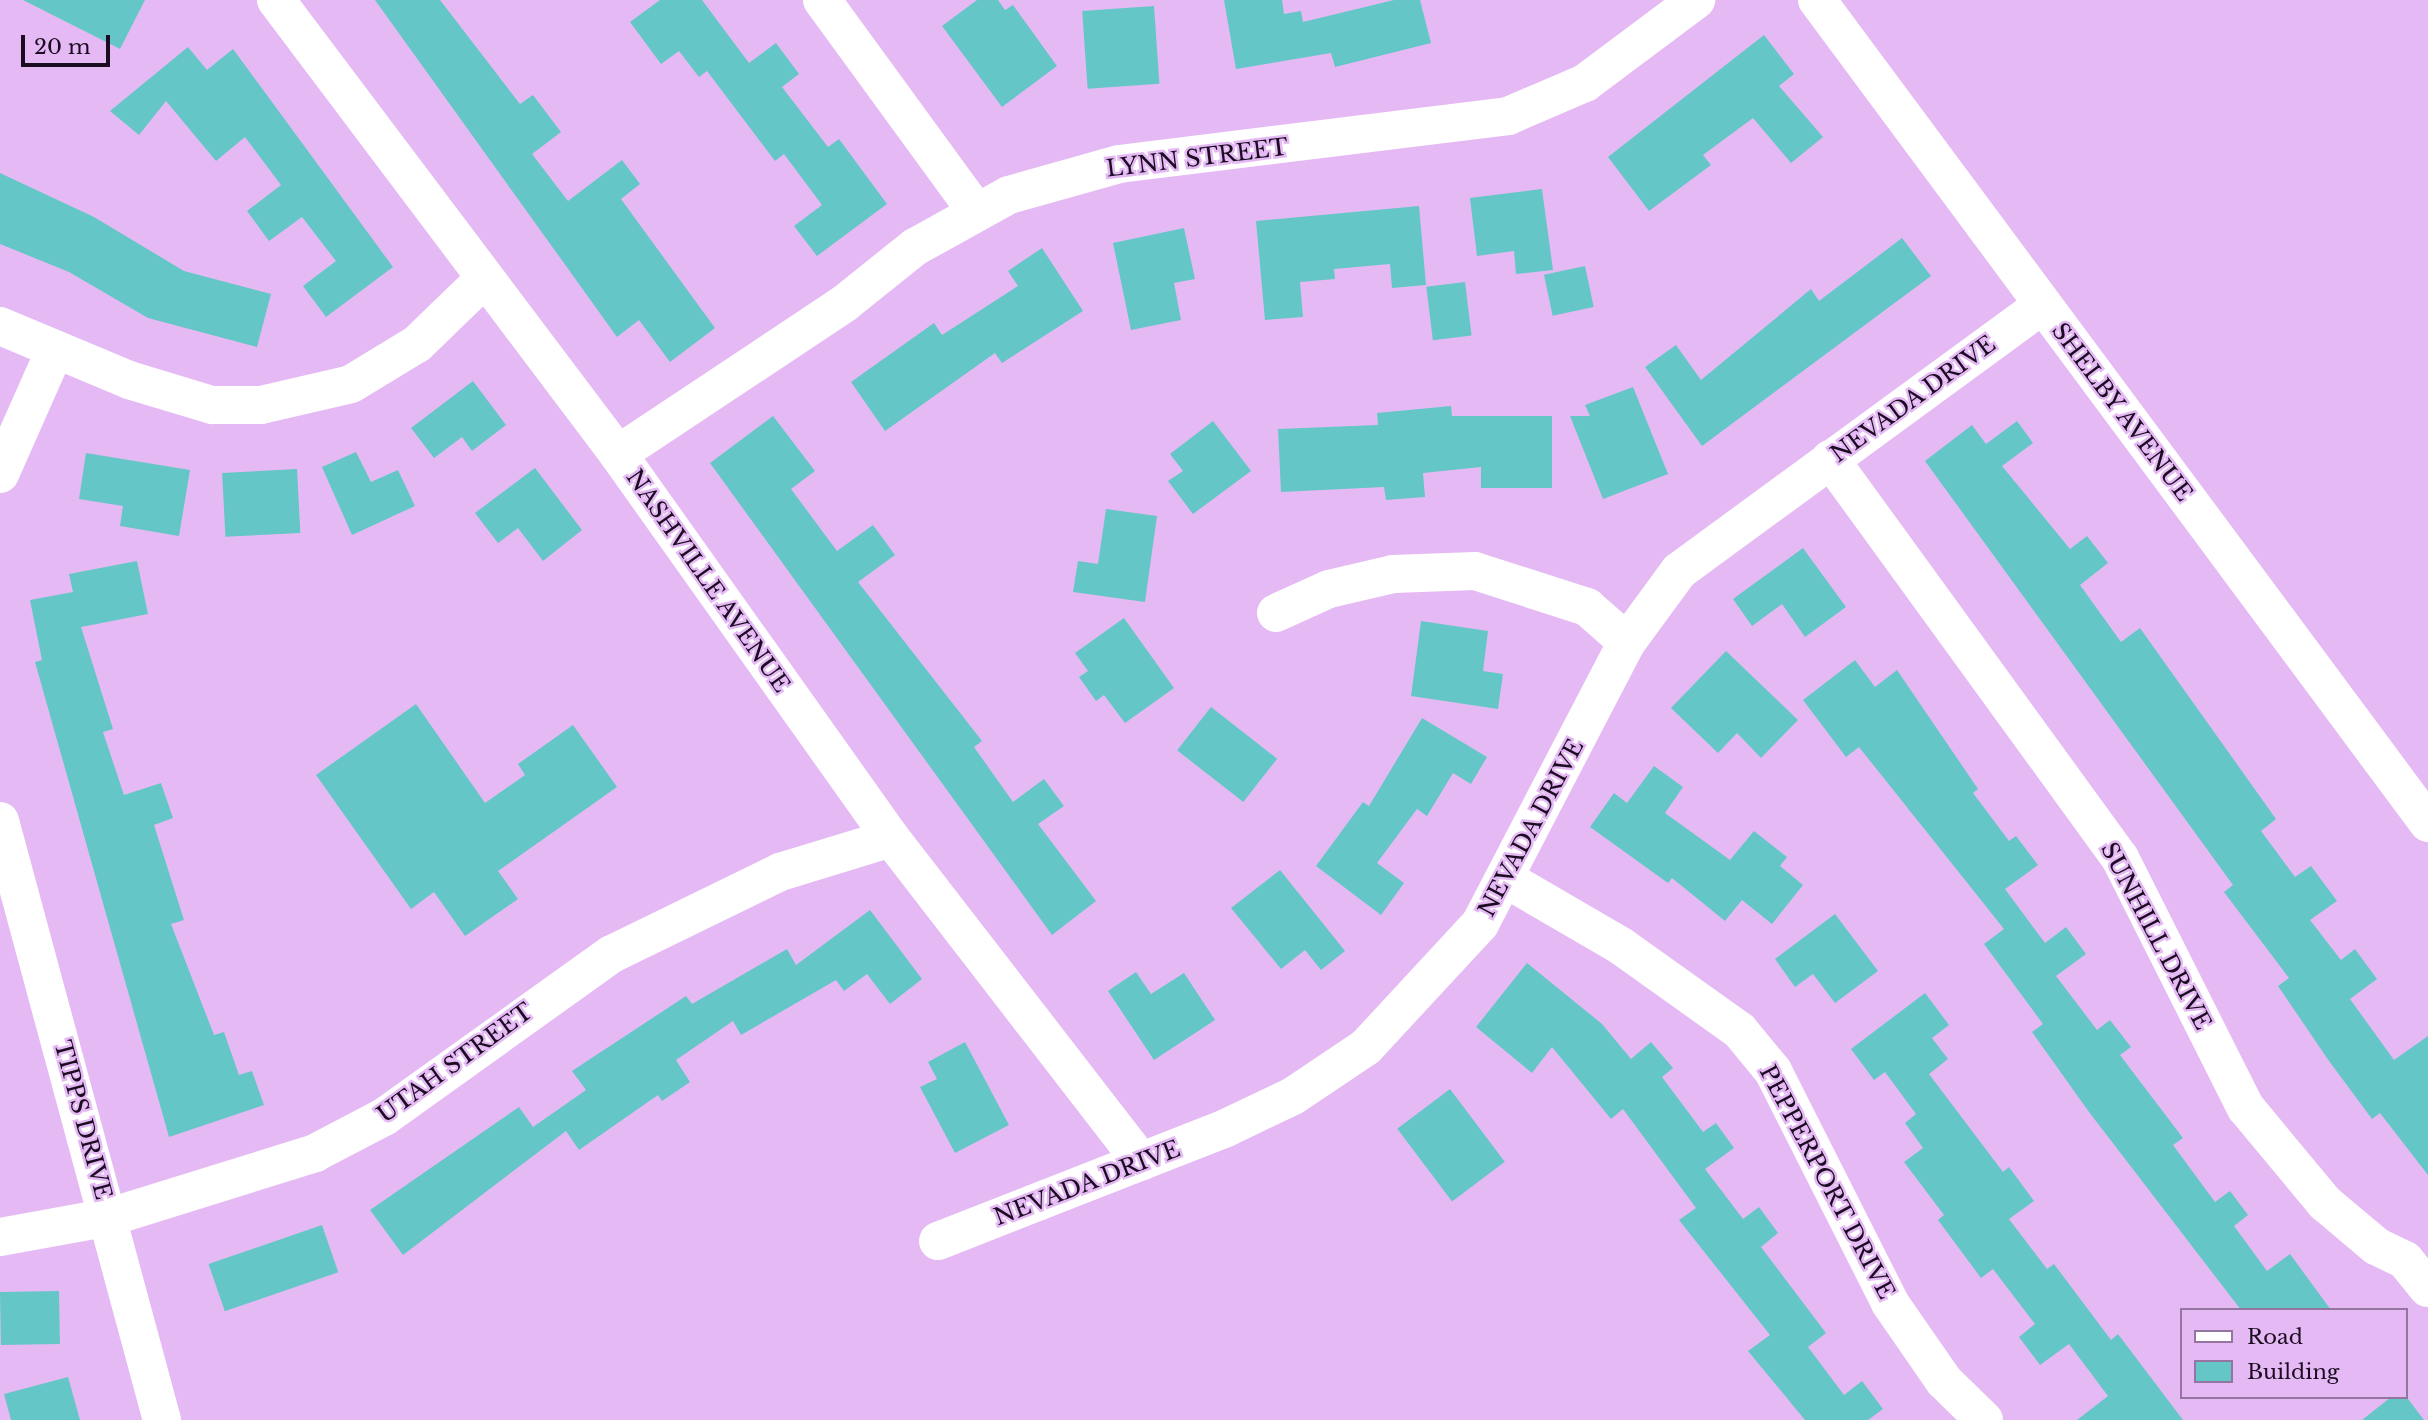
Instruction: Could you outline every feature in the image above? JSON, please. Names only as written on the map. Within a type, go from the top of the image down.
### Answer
[{"type":"street","name":"NASHVILLE AVENUE","points":[[276,0],[618,454],[891,838],[1141,1162]]},
{"type":"street","points":[[821,0],[975,210]]},
{"type":"street","name":"LYNN STREET","points":[[618,454],[975,210],[1119,164],[1508,116],[1585,83],[1696,0]]},
{"type":"street","name":"SHELBY AVENUE","points":[[1817,0],[2428,823]]},
{"type":"street","points":[[0,326],[55,349],[212,405],[261,405],[351,384],[425,338],[484,279]]},
{"type":"street","name":"NEVADA DRIVE","points":[[938,1241],[1141,1162],[1293,1096],[1366,1047],[1452,959],[1506,879],[1627,642],[1679,571],[2042,304]]},
{"type":"street","points":[[0,474],[55,349]]},
{"type":"street","name":"SUNHILL DRIVE","points":[[1830,459],[2120,858],[2246,1108],[2325,1203],[2376,1246],[2405,1260],[2428,1288]]},
{"type":"street","points":[[1276,613],[1329,589],[1393,574],[1475,570],[1587,607],[1627,642]]},
{"type":"street","name":"TIPPS DRIVE","points":[[0,821],[110,1217],[163,1420]]},
{"type":"street","name":"UTAH STREET","points":[[0,1237],[110,1217],[315,1153],[384,1117],[612,954],[780,872],[891,838]]},
{"type":"street","name":"PEPPERPORT DRIVE","points":[[1506,879],[1621,946],[1740,1031],[1773,1071],[1890,1303],[1944,1381],[1984,1420]]},
{"type":"building","points":[[23,0],[145,0],[120,49]]},
{"type":"building","points":[[375,0],[440,0],[520,104],[533,95],[561,132],[532,154],[568,201],[622,160],[640,184],[621,199],[715,328],[670,362],[639,320],[617,337]]},
{"type":"building","points":[[660,0],[702,0],[749,63],[776,43],[799,74],[782,87],[828,147],[839,139],[887,204],[817,256],[794,226],[822,205],[784,154],[775,161],[707,71],[699,77],[679,51],[661,64],[630,22]]},
{"type":"building","points":[[977,0],[998,0],[1005,10],[1013,5],[1057,66],[1002,107],[942,26]]},
{"type":"building","points":[[1224,0],[1282,0],[1284,14],[1301,11],[1303,22],[1394,0],[1420,0],[1431,43],[1335,67],[1331,53],[1236,69]]},
{"type":"building","points":[[1154,6],[1159,84],[1088,89],[1082,11]]},
{"type":"building","points":[[1764,35],[1794,74],[1779,86],[1823,137],[1791,163],[1753,118],[1703,155],[1711,165],[1649,211],[1608,157]]},
{"type":"building","points":[[188,47],[207,70],[233,49],[393,267],[326,317],[303,286],[336,261],[302,217],[269,241],[247,211],[281,185],[245,137],[216,161],[166,101],[139,135],[110,111]]},
{"type":"building","points":[[0,173],[94,217],[184,271],[271,294],[257,347],[148,318],[69,272],[0,244]]},
{"type":"building","points":[[1542,189],[1553,270],[1516,274],[1514,251],[1477,256],[1470,198]]},
{"type":"building","points":[[1419,206],[1426,285],[1392,288],[1390,264],[1334,269],[1335,279],[1300,282],[1303,317],[1265,320],[1256,221]]},
{"type":"building","points":[[1184,228],[1195,279],[1174,283],[1181,320],[1131,330],[1113,243]]},
{"type":"building","points":[[1902,238],[1931,276],[1702,446],[1645,367],[1676,345],[1701,380],[1811,289],[1819,301]]},
{"type":"building","points":[[1042,248],[1083,311],[1002,363],[995,353],[885,431],[851,382],[934,323],[942,335],[1018,286],[1008,271]]},
{"type":"building","points":[[1585,266],[1594,307],[1553,316],[1544,275]]},
{"type":"building","points":[[1465,282],[1472,336],[1433,340],[1426,287]]},
{"type":"building","points":[[473,381],[506,425],[472,451],[462,437],[434,458],[411,428]]},
{"type":"building","points":[[1633,387],[1668,474],[1603,499],[1570,416],[1590,416],[1585,405]]},
{"type":"building","points":[[1451,406],[1452,416],[1552,416],[1552,488],[1481,488],[1481,467],[1423,473],[1425,497],[1386,500],[1384,487],[1281,492],[1278,429],[1378,425],[1377,413]]},
{"type":"building","points":[[773,416],[815,471],[791,489],[837,551],[873,525],[895,555],[858,582],[982,741],[974,747],[1013,802],[1044,779],[1064,806],[1038,824],[1096,901],[1052,935],[710,463]]},
{"type":"building","points":[[1213,421],[1251,471],[1193,514],[1168,481],[1183,471],[1170,454]]},
{"type":"building","points":[[2017,421],[2033,443],[2002,466],[2070,549],[2087,536],[2108,563],[2080,585],[2121,642],[2140,628],[2276,819],[2261,831],[2295,877],[2311,866],[2337,901],[2310,920],[2341,960],[2355,949],[2377,979],[2350,999],[2394,1060],[2428,1036],[2428,1175],[2380,1113],[2372,1119],[2329,1061],[2278,986],[2289,978],[2224,892],[2233,885],[1925,461],[1972,425],[1986,444]]},
{"type":"building","points":[[356,452],[371,482],[398,470],[415,506],[352,535],[322,467]]},
{"type":"building","points":[[86,453],[190,470],[179,536],[120,526],[123,506],[79,499]]},
{"type":"building","points":[[535,468],[582,530],[543,561],[518,528],[498,543],[475,513]]},
{"type":"building","points":[[297,469],[300,533],[225,537],[222,473]]},
{"type":"building","points":[[1106,509],[1157,516],[1145,602],[1073,592],[1078,561],[1098,564]]},
{"type":"building","points":[[1803,548],[1846,607],[1805,637],[1782,604],[1752,626],[1733,599]]},
{"type":"building","points":[[137,561],[148,614],[81,627],[113,729],[103,732],[124,795],[161,783],[173,818],[154,825],[184,920],[171,924],[214,1035],[224,1032],[239,1075],[252,1071],[264,1105],[169,1137],[35,662],[42,660],[30,600],[73,592],[69,574]]},
{"type":"building","points":[[1124,618],[1174,688],[1125,723],[1104,695],[1096,701],[1079,677],[1088,671],[1075,653]]},
{"type":"building","points":[[1421,621],[1488,631],[1483,671],[1503,674],[1498,709],[1411,696]]},
{"type":"building","points":[[1726,651],[1798,720],[1761,758],[1737,733],[1718,753],[1671,708]]},
{"type":"building","points":[[1855,660],[1875,687],[1897,670],[1978,789],[1973,793],[2009,841],[2016,836],[2038,865],[2005,889],[2045,943],[2066,927],[2086,954],[2056,976],[2097,1030],[2110,1020],[2131,1047],[2120,1055],[2183,1138],[2173,1145],[2215,1202],[2230,1191],[2248,1215],[2234,1226],[2267,1271],[2290,1254],[2330,1308],[2239,1308],[2089,1112],[2032,1032],[2043,1024],[1984,944],[2004,929],[1859,747],[1846,757],[1803,700]]},
{"type":"building","points":[[416,704],[485,803],[525,775],[518,764],[573,725],[617,787],[498,871],[518,899],[465,936],[434,892],[411,909],[316,775]]},
{"type":"building","points":[[1211,707],[1277,759],[1243,802],[1177,750]]},
{"type":"building","points":[[1422,718],[1487,757],[1471,784],[1453,773],[1427,816],[1417,809],[1377,863],[1404,883],[1381,915],[1316,866],[1363,802],[1369,806]]},
{"type":"building","points":[[1654,766],[1683,787],[1665,813],[1730,860],[1754,831],[1787,857],[1780,866],[1803,885],[1772,924],[1742,900],[1725,921],[1672,878],[1668,883],[1590,827],[1614,793],[1627,803]]},
{"type":"building","points":[[1280,870],[1345,951],[1321,970],[1305,950],[1281,969],[1231,908]]},
{"type":"building","points":[[870,910],[922,979],[890,1004],[867,974],[844,991],[836,980],[741,1035],[733,1021],[676,1060],[690,1082],[662,1101],[658,1095],[579,1150],[566,1131],[403,1255],[370,1210],[519,1107],[533,1127],[586,1090],[572,1071],[686,996],[692,1004],[787,949],[796,965]]},
{"type":"building","points":[[1835,914],[1878,971],[1835,1003],[1813,974],[1795,987],[1775,959]]},
{"type":"building","points":[[1527,963],[1602,1024],[1631,1059],[1651,1042],[1673,1068],[1662,1077],[1703,1132],[1716,1123],[1734,1148],[1705,1169],[1743,1219],[1759,1207],[1778,1233],[1761,1247],[1826,1333],[1808,1347],[1844,1395],[1862,1381],[1883,1409],[1868,1420],[1805,1420],[1748,1351],[1770,1335],[1679,1220],[1696,1208],[1623,1109],[1611,1119],[1552,1047],[1532,1073],[1476,1027]]},
{"type":"building","points":[[1136,972],[1151,994],[1184,973],[1215,1020],[1154,1060],[1108,991]]},
{"type":"building","points":[[1925,993],[1949,1025],[1932,1038],[1948,1059],[1929,1074],[2003,1172],[2009,1167],[2034,1201],[2009,1219],[2047,1269],[2054,1264],[2111,1340],[2118,1334],[2183,1420],[2077,1420],[2108,1396],[2069,1344],[2040,1365],[2019,1337],[2035,1324],[1993,1269],[1981,1278],[1938,1220],[1944,1215],[1904,1162],[1923,1148],[1905,1123],[1916,1114],[1885,1072],[1874,1080],[1851,1049]]},
{"type":"building","points":[[965,1042],[1009,1125],[955,1153],[920,1087],[937,1079],[928,1062]]},
{"type":"building","points":[[1450,1089],[1505,1162],[1452,1201],[1397,1129]]},
{"type":"building","points":[[322,1225],[338,1272],[225,1311],[209,1264]]},
{"type":"building","points":[[59,1291],[60,1344],[1,1345],[0,1292]]},
{"type":"building","points":[[68,1377],[80,1420],[11,1420],[4,1394]]},
{"type":"building","points":[[2407,1398],[2424,1420],[2362,1420],[2388,1399]]}]
